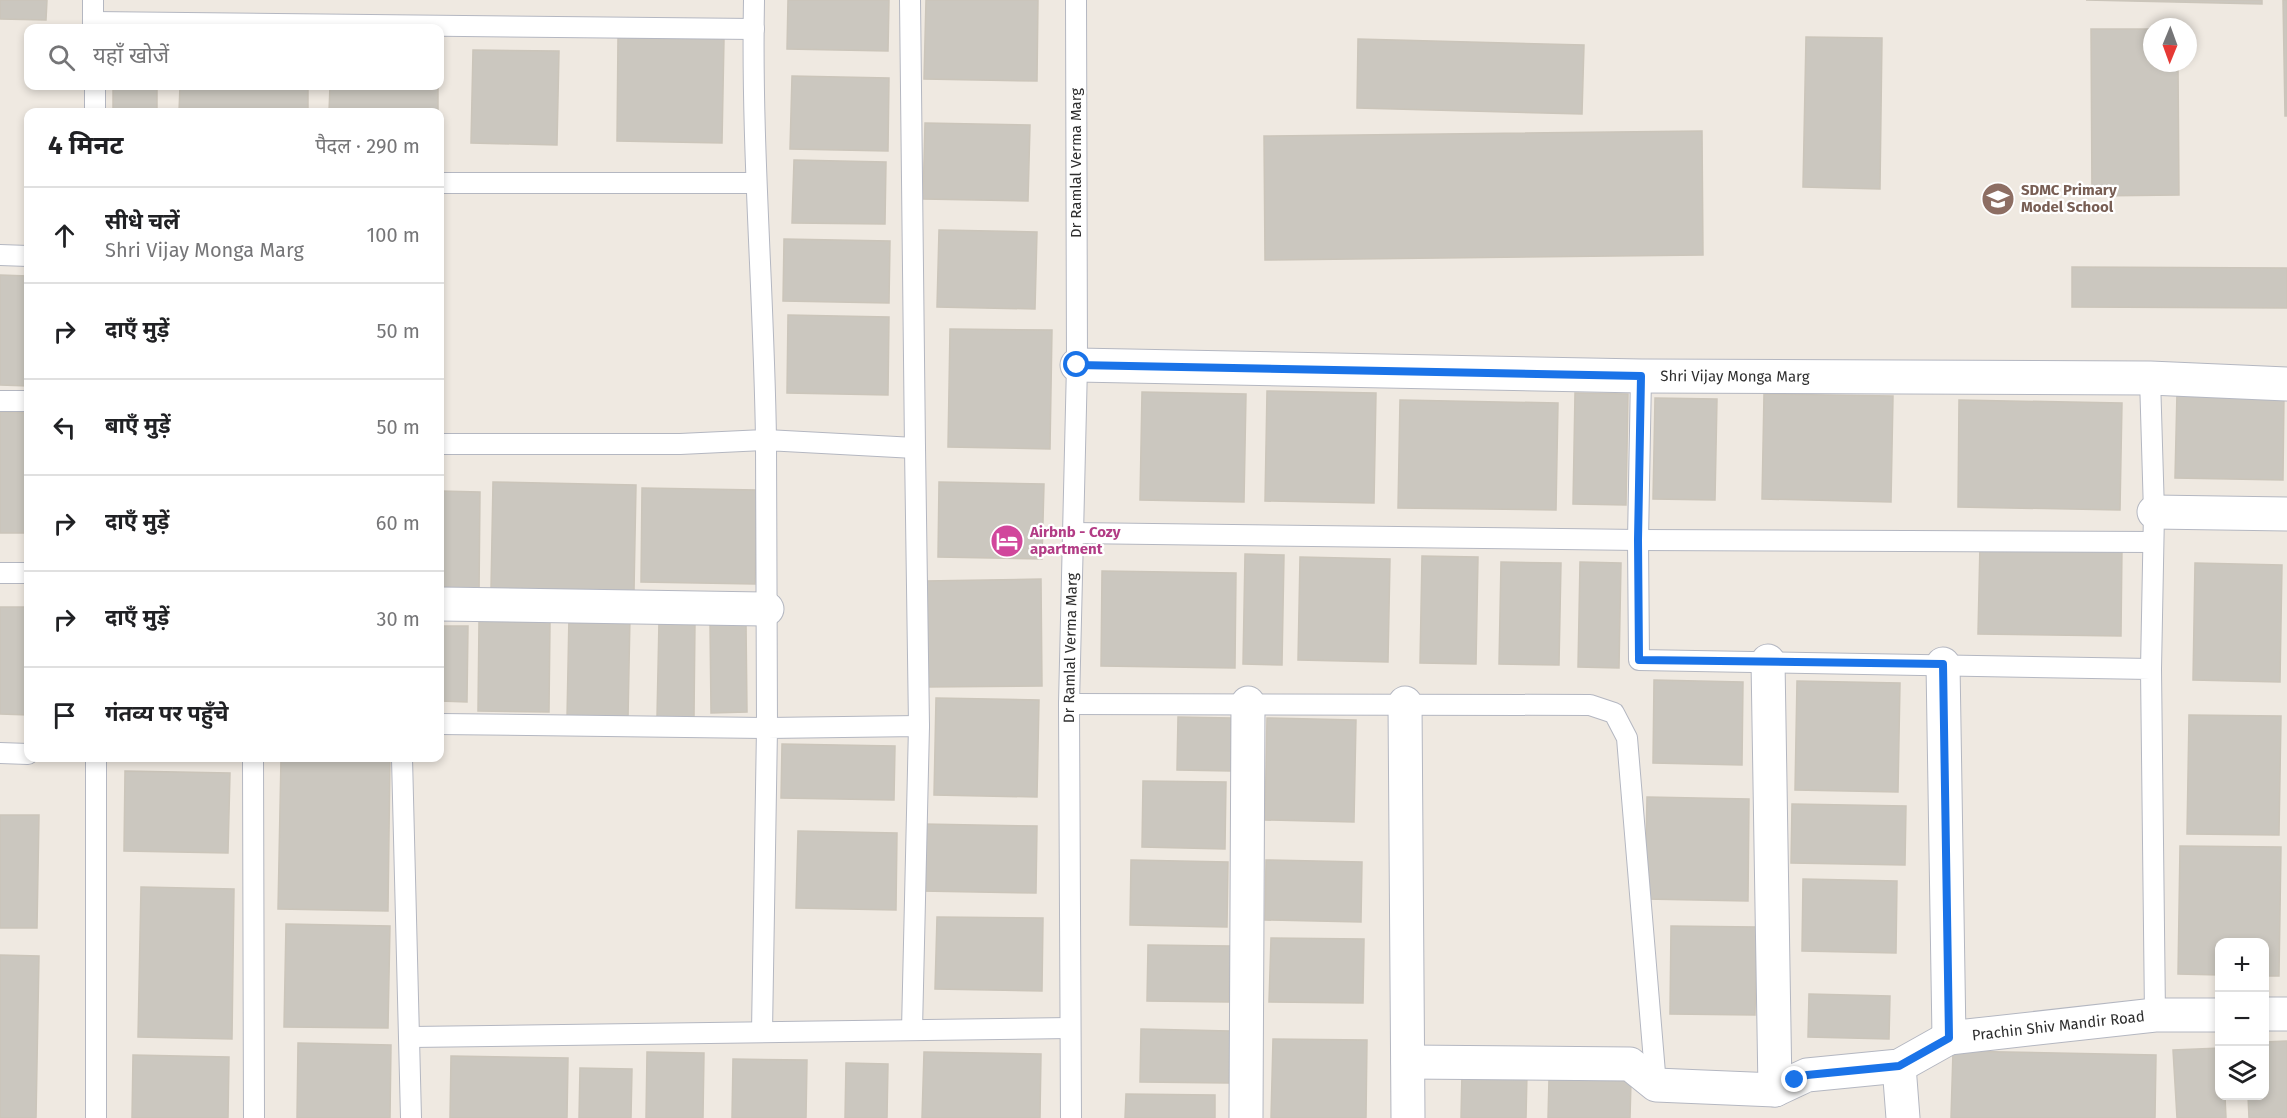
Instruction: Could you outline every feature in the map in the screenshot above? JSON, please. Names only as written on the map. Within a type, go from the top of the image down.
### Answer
[{"type":"street","name":"Shri Vijay Monga Marg","points":[[1077,365],[1641,376],[2150,378],[2287,384]]},
{"type":"street","points":[[2154,527],[2287,514]]},
{"type":"street","points":[[444,604],[767,609]]},
{"type":"street","points":[[1768,661],[1775,1090]]},
{"type":"street","points":[[1408,1062],[1630,1064],[1656,1085],[1775,1090],[1807,1075],[1899,1066],[1949,1038],[1943,664]]},
{"type":"street","points":[[1246,1118],[1248,703]]},
{"type":"street","points":[[1405,704],[1408,1118]]},
{"type":"street","points":[[2269,1014],[2287,1014]]},
{"type":"street","name":"Prachin Shiv Mandir Road","points":[[1949,1038],[2155,1015],[2215,1015]]},
{"type":"street","points":[[1899,1066],[1902,1118]]},
{"type":"lane","points":[[93,0],[93,24]]},
{"type":"lane","points":[[754,0],[755,183],[766,364],[767,728],[762,1032]]},
{"type":"lane","points":[[910,0],[919,726],[912,1030]]},
{"type":"lane","name":"Dr Ramlal Verma Marg","points":[[1071,1118],[1069,704],[1077,365],[1076,0]]},
{"type":"lane","points":[[444,27],[754,29]]},
{"type":"lane","points":[[95,90],[95,108]]},
{"type":"lane","points":[[444,183],[755,183]]},
{"type":"lane","points":[[0,255],[24,256]]},
{"type":"lane","points":[[1641,376],[1638,540],[1639,660],[2151,669]]},
{"type":"lane","points":[[2150,378],[2154,527],[2151,669],[2155,1015]]},
{"type":"lane","points":[[0,401],[24,401]]},
{"type":"lane","points":[[444,444],[680,444],[766,440],[915,448]]},
{"type":"lane","points":[[1073,533],[1638,540],[2154,527]]},
{"type":"lane","points":[[0,573],[24,573]]},
{"type":"lane","points":[[1069,704],[1590,705],[1614,713],[1627,738],[1656,1085]]},
{"type":"lane","points":[[444,724],[767,728],[919,726]]},
{"type":"lane","points":[[0,753],[24,754]]},
{"type":"lane","points":[[96,762],[96,1118]]},
{"type":"lane","points":[[253,762],[254,1118]]},
{"type":"lane","points":[[402,762],[411,1037],[411,1118]]},
{"type":"lane","points":[[411,1037],[1070,1028]]},
{"type":"building","points":[[0,0],[47,0],[46,20],[0,19]]},
{"type":"building","points":[[788,0],[889,0],[888,51],[787,49]]},
{"type":"building","points":[[926,0],[1038,0],[1037,81],[924,79]]},
{"type":"building","points":[[2086,0],[2262,0],[2262,4]]},
{"type":"building","points":[[2283,0],[2287,0],[2287,116],[2285,116]]},
{"type":"building","points":[[2091,29],[2143,29],[2143,72],[2178,72],[2179,195],[2092,196]]},
{"type":"building","points":[[618,37],[724,39],[722,143],[617,141]]},
{"type":"building","points":[[1806,37],[1882,38],[1880,189],[1803,187]]},
{"type":"building","points":[[1358,39],[1584,45],[1582,114],[1357,108]]},
{"type":"building","points":[[473,50],[559,51],[557,145],[471,143]]},
{"type":"building","points":[[792,76],[889,78],[888,151],[790,149]]},
{"type":"building","points":[[113,90],[157,90],[157,108],[113,108]]},
{"type":"building","points":[[180,90],[308,90],[308,108],[179,108]]},
{"type":"building","points":[[330,90],[438,90],[438,108],[329,108]]},
{"type":"building","points":[[925,123],[1030,125],[1028,201],[923,199]]},
{"type":"building","points":[[1702,131],[1703,255],[1265,260],[1264,136]]},
{"type":"building","points":[[794,160],[886,162],[885,224],[792,223]]},
{"type":"building","points":[[939,230],[1037,232],[1035,309],[937,307]]},
{"type":"building","points":[[784,239],[890,241],[889,303],[783,301]]},
{"type":"building","points":[[2072,267],[2287,268],[2287,308],[2072,307]]},
{"type":"building","points":[[0,275],[24,276],[24,386],[0,385]]},
{"type":"building","points":[[788,315],[889,317],[888,395],[787,393]]},
{"type":"building","points":[[950,329],[1052,330],[1050,449],[948,447]]},
{"type":"building","points":[[1267,391],[1376,393],[1374,503],[1265,501]]},
{"type":"building","points":[[1142,392],[1246,394],[1244,502],[1140,500]]},
{"type":"building","points":[[2177,392],[2284,394],[2283,480],[2175,478]]},
{"type":"building","points":[[1575,393],[1628,394],[1626,505],[1573,504]]},
{"type":"building","points":[[1764,394],[1893,396],[1891,502],[1762,499]]},
{"type":"building","points":[[1655,398],[1717,399],[1715,500],[1653,499]]},
{"type":"building","points":[[1400,400],[1558,403],[1556,510],[1398,508]]},
{"type":"building","points":[[1959,400],[2122,403],[2120,510],[1958,507]]},
{"type":"building","points":[[0,412],[24,413],[24,533],[0,533]]},
{"type":"building","points":[[493,482],[636,485],[634,591],[491,588]]},
{"type":"building","points":[[939,482],[1044,484],[1042,559],[938,557]]},
{"type":"building","points":[[642,488],[757,490],[755,584],[641,582]]},
{"type":"building","points":[[444,491],[480,492],[479,596],[444,596]]},
{"type":"building","points":[[1980,544],[2122,547],[2121,636],[1978,634]]},
{"type":"building","points":[[1245,554],[1284,555],[1282,665],[1243,664]]},
{"type":"building","points":[[1422,556],[1478,557],[1476,664],[1420,663]]},
{"type":"building","points":[[1300,557],[1390,559],[1388,662],[1298,660]]},
{"type":"building","points":[[1501,562],[1561,563],[1559,665],[1499,664]]},
{"type":"building","points":[[1580,562],[1621,563],[1619,668],[1578,667]]},
{"type":"building","points":[[2195,563],[2282,565],[2280,682],[2193,680]]},
{"type":"building","points":[[1102,571],[1236,573],[1235,668],[1101,666]]},
{"type":"building","points":[[1041,579],[1042,686],[925,687],[925,581]]},
{"type":"building","points":[[0,607],[24,607],[24,715],[0,714]]},
{"type":"building","points":[[569,615],[630,616],[628,719],[567,718]]},
{"type":"building","points":[[479,621],[550,622],[549,712],[478,711]]},
{"type":"building","points":[[659,621],[695,621],[694,718],[657,717]]},
{"type":"building","points":[[710,622],[746,622],[747,712],[711,713]]},
{"type":"building","points":[[444,626],[468,626],[467,702],[444,701]]},
{"type":"building","points":[[1654,680],[1743,682],[1742,765],[1653,763]]},
{"type":"building","points":[[1797,681],[1900,683],[1898,792],[1795,790]]},
{"type":"building","points":[[936,698],[1039,700],[1037,797],[934,795]]},
{"type":"building","points":[[2189,715],[2281,716],[2279,835],[2187,834]]},
{"type":"building","points":[[1178,717],[1231,718],[1231,771],[1177,770]]},
{"type":"building","points":[[1267,718],[1356,720],[1354,822],[1265,820]]},
{"type":"building","points":[[782,744],[895,746],[894,800],[781,798]]},
{"type":"building","points":[[281,762],[390,762],[388,911],[278,909]]},
{"type":"building","points":[[125,771],[230,773],[228,853],[124,851]]},
{"type":"building","points":[[1143,781],[1226,782],[1225,849],[1142,847]]},
{"type":"building","points":[[1647,797],[1749,799],[1748,901],[1645,899]]},
{"type":"building","points":[[1792,804],[1906,806],[1905,865],[1791,863]]},
{"type":"building","points":[[0,815],[39,815],[37,928],[0,928]]},
{"type":"building","points":[[923,824],[1037,826],[1036,893],[921,891]]},
{"type":"building","points":[[798,831],[897,833],[896,910],[796,908]]},
{"type":"building","points":[[2180,846],[2281,847],[2279,976],[2269,976],[2269,938],[2215,938],[2215,975],[2178,974]]},
{"type":"building","points":[[1131,860],[1228,862],[1227,927],[1130,925]]},
{"type":"building","points":[[1266,860],[1362,862],[1361,922],[1265,920]]},
{"type":"building","points":[[1803,879],[1897,881],[1896,953],[1802,951]]},
{"type":"building","points":[[141,887],[234,889],[232,1039],[138,1037]]},
{"type":"building","points":[[937,917],[1043,918],[1042,991],[935,989]]},
{"type":"building","points":[[286,924],[390,926],[388,1028],[284,1027]]},
{"type":"building","points":[[1671,926],[1757,927],[1755,1015],[1670,1014]]},
{"type":"building","points":[[1271,938],[1364,939],[1363,1003],[1269,1002]]},
{"type":"building","points":[[1148,945],[1230,946],[1229,1002],[1147,1001]]},
{"type":"building","points":[[0,955],[39,956],[36,1118],[0,1118]]},
{"type":"building","points":[[1809,994],[1890,996],[1889,1039],[1808,1037]]},
{"type":"building","points":[[1141,1029],[1230,1031],[1229,1083],[1140,1082]]},
{"type":"building","points":[[1273,1039],[1367,1040],[1366,1118],[1271,1118]]},
{"type":"building","points":[[2287,1041],[2287,1118],[2249,1118],[2248,1100],[2269,1100],[2269,1042]]},
{"type":"building","points":[[298,1043],[391,1045],[390,1118],[297,1118]]},
{"type":"building","points":[[2215,1048],[2215,1100],[2225,1100],[2226,1118],[2177,1118],[2173,1050]]},
{"type":"building","points":[[1953,1051],[2156,1055],[2155,1118],[1951,1118]]},
{"type":"building","points":[[647,1052],[704,1053],[703,1118],[646,1118]]},
{"type":"building","points":[[924,1052],[1041,1054],[1040,1118],[922,1118]]},
{"type":"building","points":[[133,1055],[229,1057],[228,1118],[132,1118]]},
{"type":"building","points":[[451,1056],[568,1058],[567,1118],[450,1118]]},
{"type":"building","points":[[733,1059],[807,1060],[806,1118],[732,1118]]},
{"type":"building","points":[[846,1063],[888,1064],[887,1118],[845,1118]]},
{"type":"building","points":[[580,1068],[632,1069],[631,1118],[579,1118]]},
{"type":"building","points":[[1462,1072],[1527,1073],[1526,1118],[1461,1118]]},
{"type":"building","points":[[1549,1079],[1631,1081],[1630,1118],[1548,1118]]},
{"type":"building","points":[[1126,1094],[1215,1095],[1215,1118],[1125,1118]]},
{"type":"place","name":"SDMC Primary Model School","points":[[1998,199]]},
{"type":"place","name":"Airbnb - Cozy apartment","points":[[1007,541]]},
{"type":"route","points":[[1077,365],[1641,376],[1638,540],[1639,660],[1943,664],[1949,1038],[1899,1066],[1807,1075],[1795,1080]]}]
